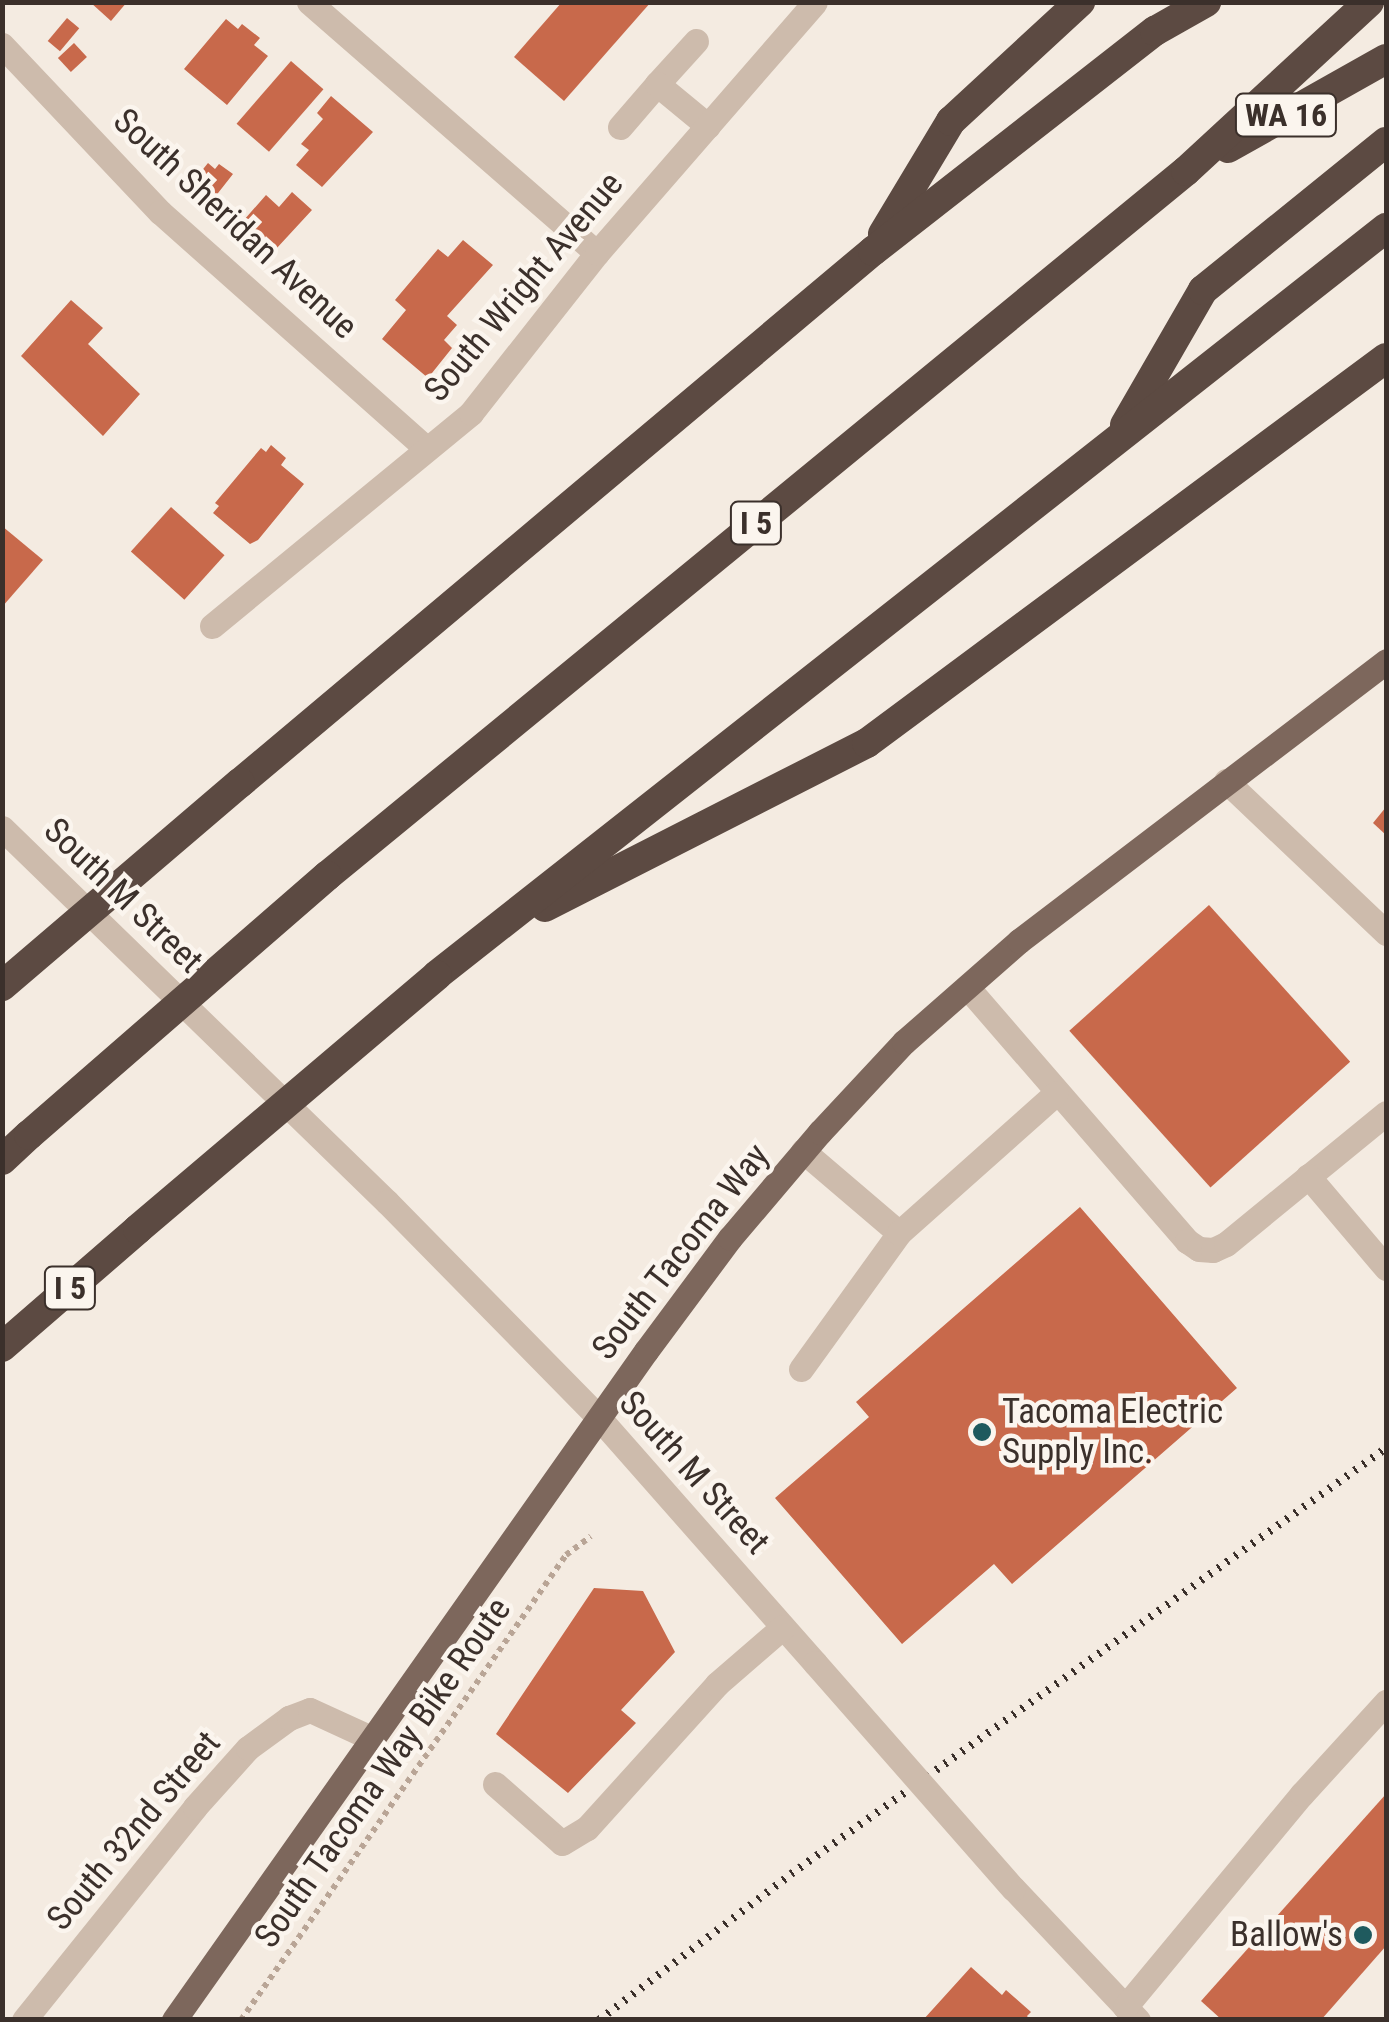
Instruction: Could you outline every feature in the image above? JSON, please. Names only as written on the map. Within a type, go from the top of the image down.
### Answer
[{"type":"highway","points":[[873,251],[951,120],[1080,2]]},
{"type":"highway","points":[[1156,31],[1180,2]]},
{"type":"highway","points":[[2,986],[873,251],[1156,31],[1206,2]]},
{"type":"highway","name":"I 5","points":[[2,1160],[327,876],[1186,171],[1369,2]]},
{"type":"highway","name":"WA 16","points":[[1186,171],[1386,59]]},
{"type":"highway","points":[[1116,441],[1203,290],[1386,142]]},
{"type":"highway","name":"I 5","points":[[2,1348],[437,974],[1386,228]]},
{"type":"highway","points":[[484,938],[867,743],[1386,358]]},
{"type":"main road","name":"South Tacoma Way","points":[[174,2020],[369,1738],[599,1418],[730,1238],[803,1151],[904,1042],[967,987],[1226,781],[1386,661]]},
{"type":"street","points":[[309,2],[598,253]]},
{"type":"street","name":"South Wright Avenue","points":[[212,626],[471,412],[598,253],[815,2]]},
{"type":"street","points":[[620,127],[696,41]]},
{"type":"street","name":"South Sheridan Avenue","points":[[2,45],[160,212],[426,448]]},
{"type":"street","points":[[657,84],[708,126]]},
{"type":"street","points":[[1226,781],[1386,933]]},
{"type":"street","name":"South M Street","points":[[2,828],[387,1202],[599,1418],[1013,1888],[1131,2013]]},
{"type":"street","points":[[967,987],[1056,1093],[1199,1249],[1213,1250],[1226,1244],[1386,1114]]},
{"type":"street","points":[[801,1369],[899,1232],[1056,1093]]},
{"type":"street","points":[[803,1151],[899,1232]]},
{"type":"street","points":[[1308,1176],[1386,1268]]},
{"type":"street","points":[[494,1784],[562,1843],[587,1828],[716,1684],[783,1627]]},
{"type":"street","points":[[1131,2013],[1302,1794],[1386,1702]]},
{"type":"street","name":"South 32nd Street","points":[[24,2020],[195,1806],[248,1748],[289,1718],[310,1710],[369,1738]]},
{"type":"path","name":"South Tacoma Way Bike Route","points":[[241,2020],[566,1554],[591,1536]]},
{"type":"building","points":[[90,2],[127,2],[111,21]]},
{"type":"building","points":[[562,2],[651,2],[564,101],[514,57]]},
{"type":"building","points":[[67,18],[79,28],[60,51],[48,41]]},
{"type":"building","points":[[226,19],[238,29],[242,24],[260,38],[254,45],[268,56],[227,105],[184,69]]},
{"type":"building","points":[[74,43],[87,57],[71,72],[58,58]]},
{"type":"building","points":[[291,61],[323,89],[269,152],[237,124]]},
{"type":"building","points":[[331,96],[373,132],[322,187],[296,165],[309,150],[301,144],[323,119],[317,113]]},
{"type":"building","points":[[208,163],[215,169],[219,164],[233,174],[211,202],[200,193],[205,186],[195,179]]},
{"type":"building","points":[[292,192],[312,210],[276,249],[244,220],[266,195],[279,207]]},
{"type":"building","points":[[463,240],[493,265],[447,316],[457,325],[444,340],[452,348],[428,378],[382,339],[406,310],[395,300],[438,249],[448,257]]},
{"type":"building","points":[[71,300],[103,328],[88,344],[140,394],[103,436],[21,356]]},
{"type":"building","points":[[271,445],[286,458],[281,465],[304,484],[258,540],[250,544],[213,513],[219,506],[215,503],[261,448],[266,452]]},
{"type":"building","points":[[171,507],[225,555],[184,600],[131,552]]},
{"type":"building","points":[[2,526],[43,560],[2,607]]},
{"type":"building","points":[[1386,807],[1386,835],[1373,823]]},
{"type":"building","points":[[1209,905],[1350,1062],[1210,1188],[1069,1031]]},
{"type":"building","points":[[1080,1207],[1237,1388],[1012,1584],[994,1564],[902,1644],[775,1498],[869,1417],[856,1402]]},
{"type":"building","points":[[594,1588],[643,1591],[675,1652],[621,1710],[636,1723],[568,1793],[496,1734]]},
{"type":"building","points":[[1386,1794],[1386,1946],[1321,2020],[1222,2020],[1201,2001]]},
{"type":"building","points":[[971,1967],[1002,1995],[1006,1990],[1031,2012],[1027,2016],[1030,2020],[923,2020]]},
{"type":"railway","points":[[599,2020],[791,1874],[1386,1448]]},
{"type":"place","name":"Tacoma Electric Supply Inc.","points":[[982,1432]]},
{"type":"place","name":"Ballow's","points":[[1363,1935]]}]
